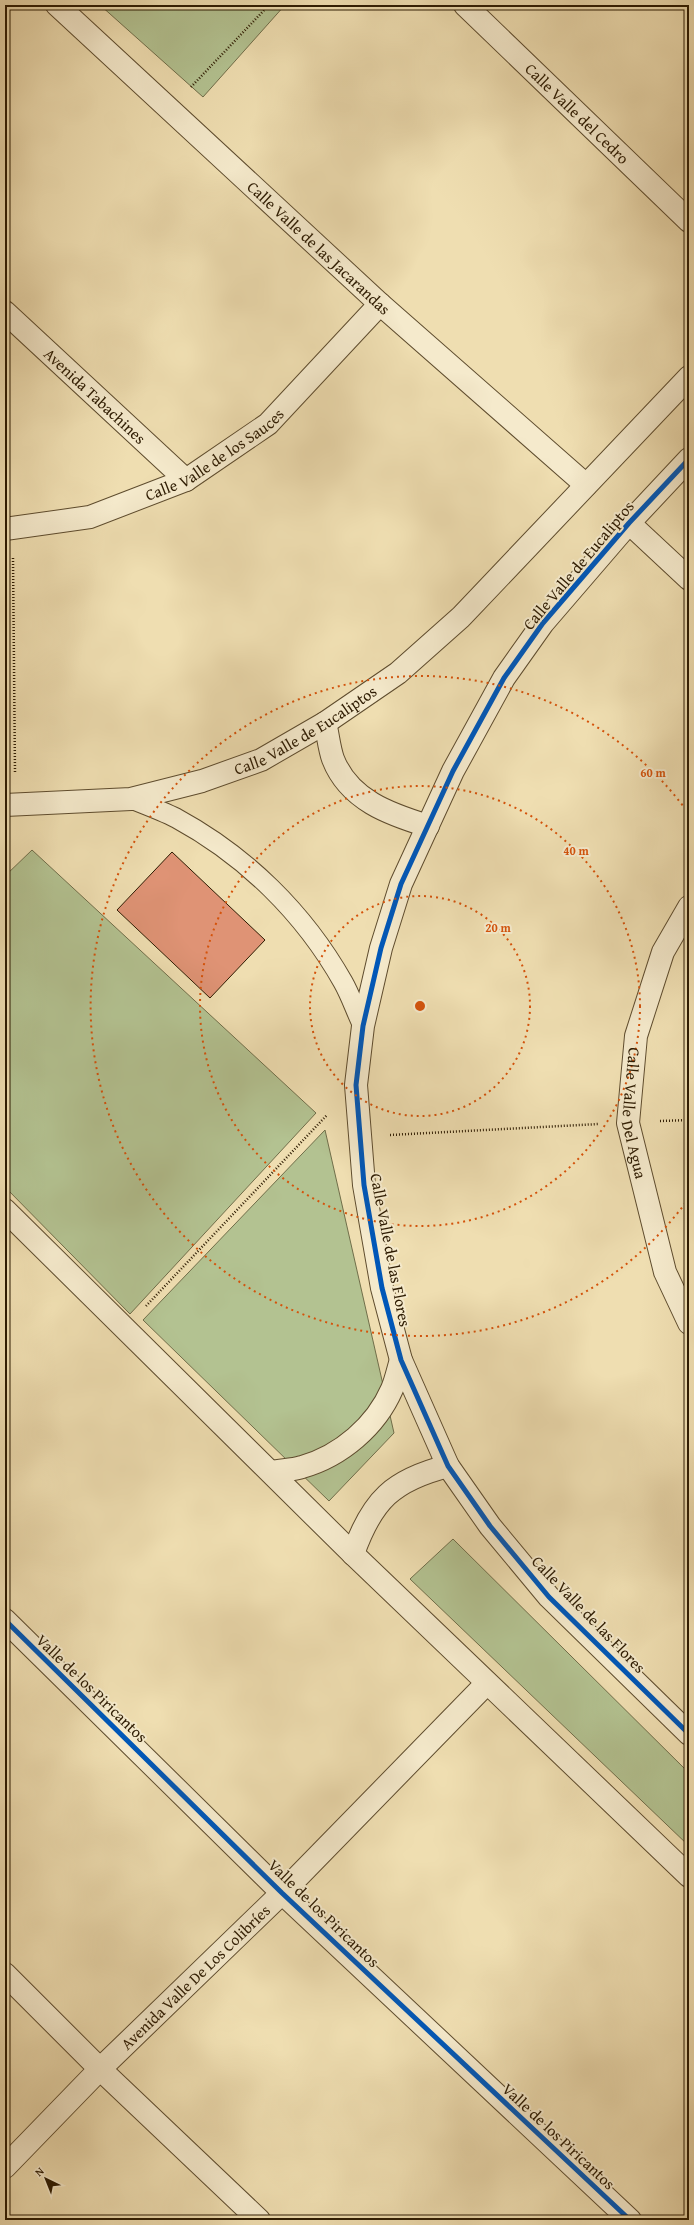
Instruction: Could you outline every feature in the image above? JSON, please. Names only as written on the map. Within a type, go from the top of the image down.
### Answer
[{"type":"street","name":"Calle Valle de las Jacarandas","points":[[57,5],[380,304],[586,485]]},
{"type":"street","name":"Calle Valle del Cedro","points":[[464,5],[689,221]]},
{"type":"street","name":"Calle Valle de los Sauces","points":[[9,529],[90,517],[186,480],[268,424],[380,304]]},
{"type":"street","name":"Avenida Tabachines","points":[[5,312],[186,480]]},
{"type":"street","name":"Calle Valle de Eucaliptos","points":[[131,799],[202,781],[261,760],[326,723],[398,673],[461,616],[689,377]]},
{"type":"street","name":"Calle Valle de Eucaliptos","points":[[363,1026],[381,948],[401,884],[453,771],[504,678],[543,623],[629,523],[689,459]]},
{"type":"street","points":[[629,523],[689,579]]},
{"type":"street","points":[[326,723],[333,759],[347,782],[366,801],[395,816],[428,826]]},
{"type":"street","points":[[10,806],[131,799]]},
{"type":"street","name":"Calle Valle Del Agua","points":[[689,907],[662,952],[636,1036],[628,1123],[665,1272],[689,1323]]},
{"type":"street","name":"Calle Valle de las Flores","points":[[363,1026],[356,1085],[358,1136],[364,1185],[382,1288],[401,1360],[448,1466],[490,1526],[549,1597],[689,1734]]},
{"type":"street","points":[[5,1210],[272,1472],[353,1554],[689,1876]]},
{"type":"street","points":[[272,1472],[309,1464],[331,1456],[356,1438],[376,1416],[388,1396],[401,1360]]},
{"type":"street","points":[[353,1554],[362,1528],[377,1505],[392,1491],[422,1472],[448,1466]]},
{"type":"street","name":"Valle de los Piricantos","points":[[5,1620],[282,1893],[630,2220]]},
{"type":"street","name":"Avenida Valle De Los Colibríes","points":[[5,2167],[100,2069],[282,1893],[487,1683]]},
{"type":"street","points":[[5,1974],[100,2069],[259,2220]]},
{"type":"lane","points":[[131,799],[175,818],[216,842],[254,872],[277,894],[318,943],[343,983],[363,1026]]},
{"type":"path","points":[[170,110],[269,5]]},
{"type":"path","points":[[9,529],[10,806]]},
{"type":"path","points":[[125,1328],[356,1085]]},
{"type":"path","points":[[358,1136],[689,1120]]},
{"type":"green space","points":[[100,5],[285,5],[203,97]]},
{"type":"green space","points":[[32,850],[316,1113],[130,1314],[5,1187],[5,876]]},
{"type":"green space","points":[[325,1130],[394,1433],[329,1501],[143,1320]]},
{"type":"green space","points":[[453,1539],[689,1773],[689,1846],[410,1579]]},
{"type":"building","points":[[172,852],[265,940],[210,998],[117,910]]},
{"type":"cycle path","points":[[689,459],[629,523],[543,623],[504,678],[453,771],[401,884],[381,948],[363,1026],[356,1085],[364,1185],[382,1288],[401,1360],[448,1466],[490,1526],[549,1597],[689,1734]]},
{"type":"cycle path","points":[[5,1620],[282,1893],[630,2220]]}]
